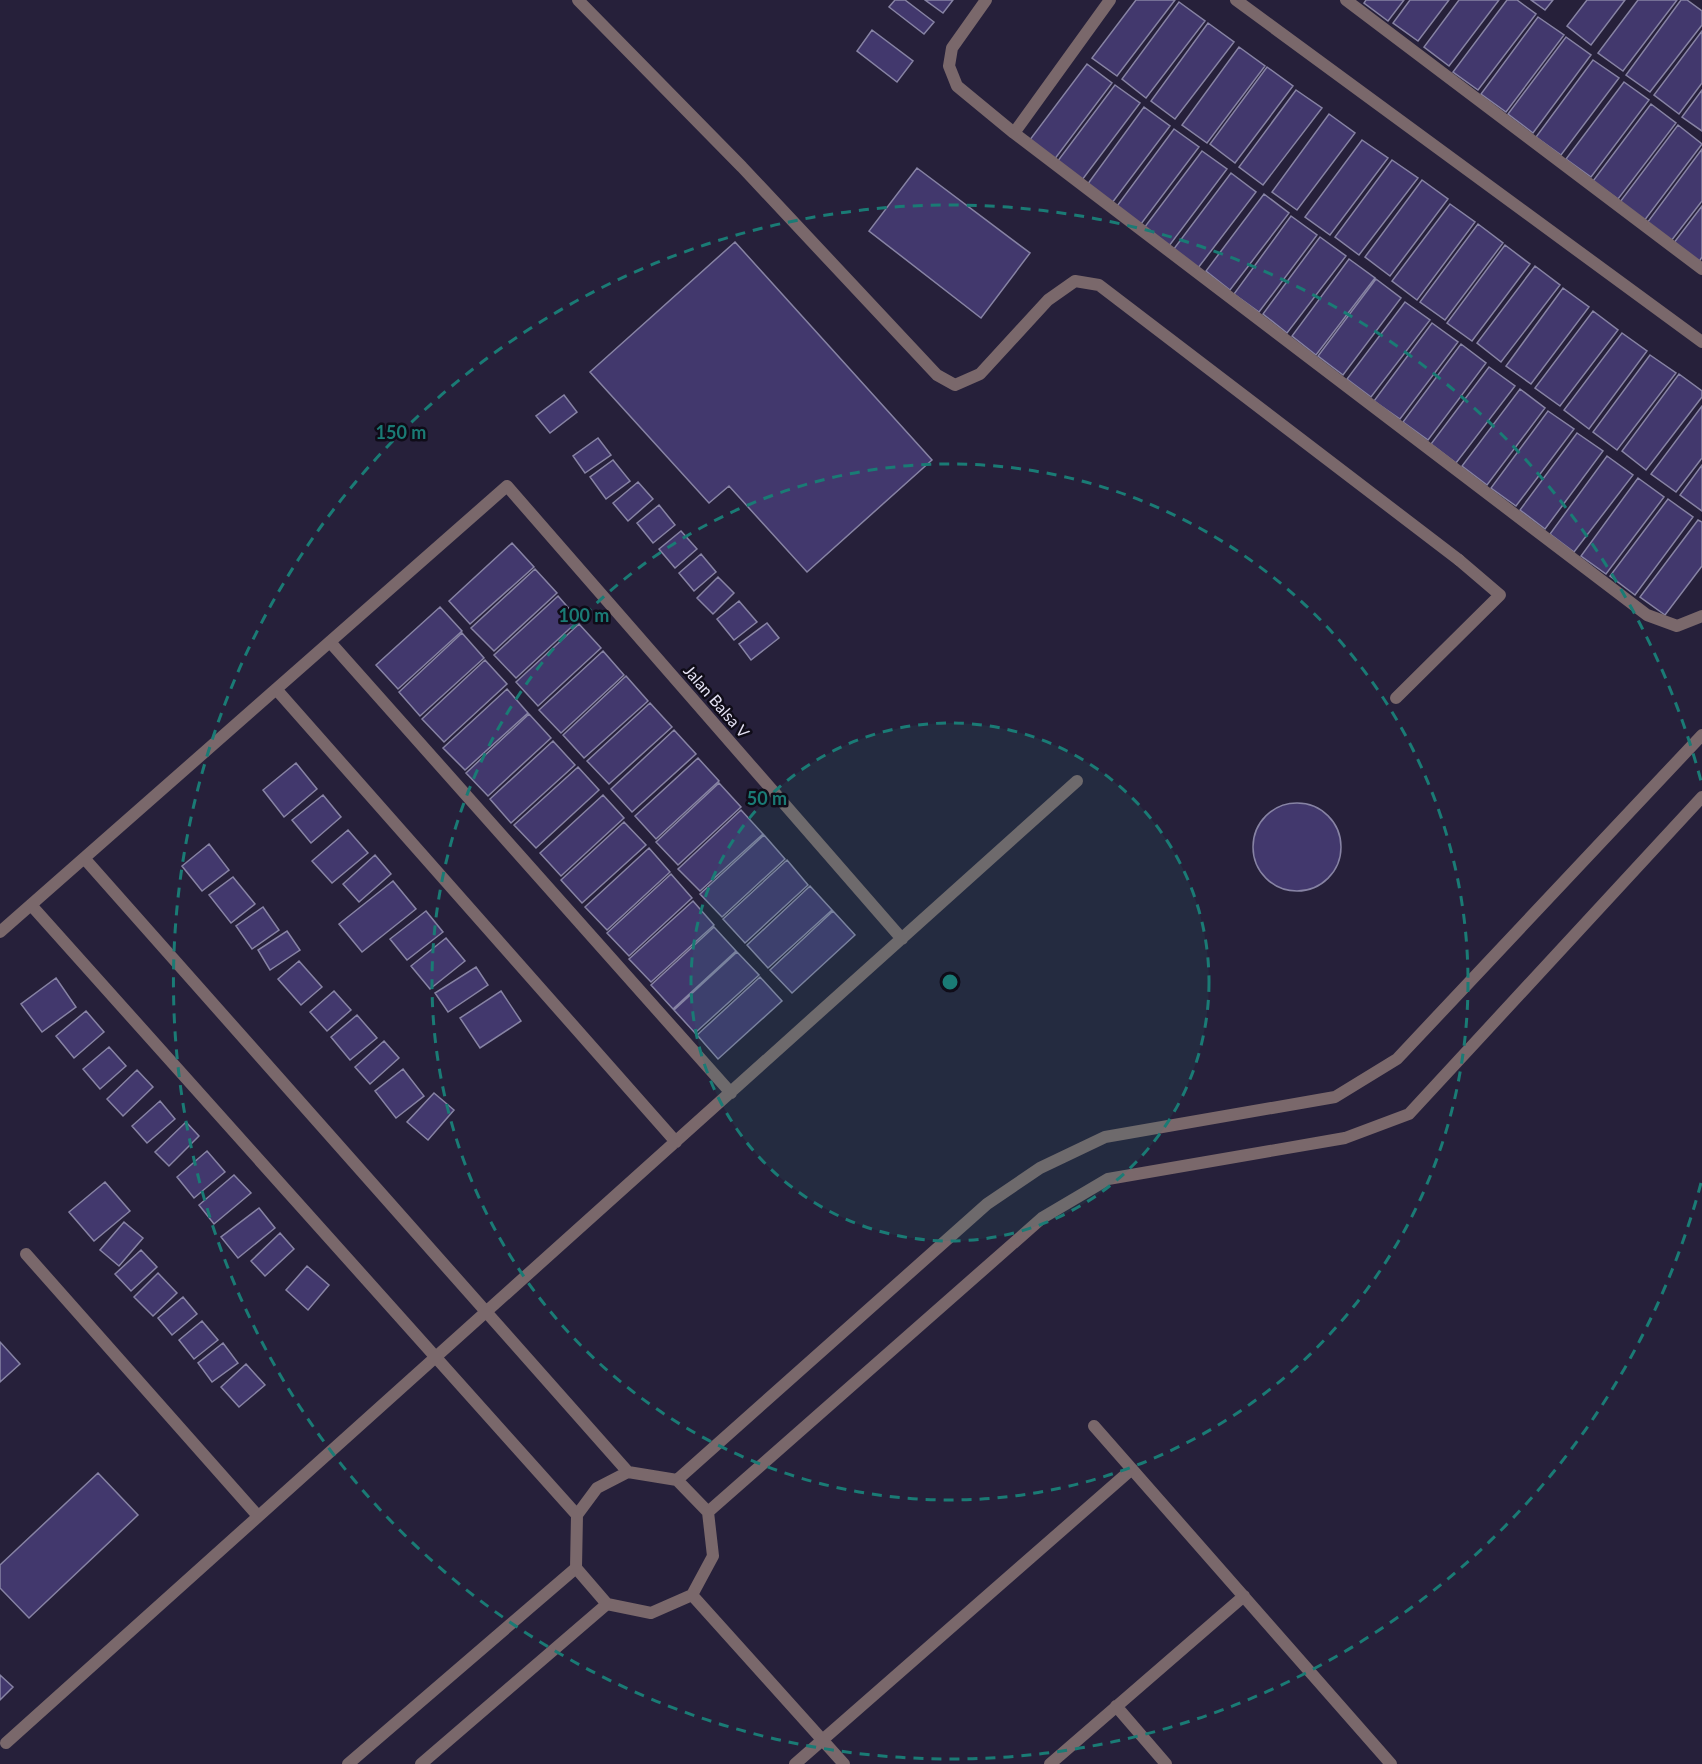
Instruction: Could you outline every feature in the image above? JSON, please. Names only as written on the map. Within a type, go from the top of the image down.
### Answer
[{"type":"street","points":[[578,0],[742,167],[937,375],[955,385],[980,374],[1048,300],[1075,281],[1099,285],[1459,560],[1500,595],[1396,698]]},
{"type":"street","points":[[986,0],[952,48],[949,66],[957,86],[1014,133],[1647,615],[1677,626],[1702,616]]},
{"type":"street","points":[[1014,133],[1110,0]]},
{"type":"street","points":[[1236,0],[1702,342]]},
{"type":"street","points":[[1346,0],[1702,269]]},
{"type":"street","name":"Jalan Balsa V","points":[[330,642],[507,486],[902,939]]},
{"type":"street","points":[[0,932],[330,642],[731,1093]]},
{"type":"street","points":[[276,689],[676,1142]]},
{"type":"street","points":[[677,1480],[987,1204],[1040,1168],[1105,1137],[1335,1097],[1397,1059],[1702,735]]},
{"type":"street","points":[[6,1743],[1077,781]]},
{"type":"street","points":[[708,1512],[1042,1218],[1108,1179],[1345,1138],[1408,1114],[1702,797]]},
{"type":"street","points":[[84,858],[628,1472]]},
{"type":"street","points":[[31,905],[577,1515]]},
{"type":"street","points":[[26,1254],[258,1516]]},
{"type":"street","points":[[1094,1426],[1391,1764]]},
{"type":"street","points":[[795,1764],[1132,1469]]},
{"type":"street","points":[[628,1472],[677,1480],[708,1512],[713,1556],[692,1595],[651,1613],[607,1604],[576,1568],[577,1515],[597,1488],[628,1472]]},
{"type":"street","points":[[348,1764],[576,1568]]},
{"type":"street","points":[[692,1595],[844,1764]]},
{"type":"street","points":[[1050,1764],[1244,1596]]},
{"type":"street","points":[[421,1764],[607,1604]]},
{"type":"street","points":[[1116,1706],[1166,1764]]},
{"type":"building","points":[[895,0],[905,0],[934,22],[924,34],[889,7]]},
{"type":"building","points":[[925,0],[953,0],[943,13]]},
{"type":"building","points":[[1136,0],[1175,0],[1117,76],[1092,58]]},
{"type":"building","points":[[1366,0],[1404,0],[1388,21],[1364,3]]},
{"type":"building","points":[[1410,0],[1449,0],[1418,41],[1393,23]]},
{"type":"building","points":[[1459,0],[1499,0],[1449,66],[1424,47]]},
{"type":"building","points":[[1507,0],[1517,0],[1536,14],[1478,90],[1453,72]]},
{"type":"building","points":[[1531,0],[1553,0],[1545,10]]},
{"type":"building","points":[[1587,0],[1625,0],[1591,45],[1567,26]]},
{"type":"building","points":[[1638,0],[1677,0],[1623,71],[1598,53]]},
{"type":"building","points":[[1681,0],[1687,0],[1702,11],[1702,25],[1650,92],[1626,75]]},
{"type":"building","points":[[1179,2],[1205,21],[1146,98],[1122,79]]},
{"type":"building","points":[[1538,17],[1564,35],[1506,112],[1481,94]]},
{"type":"building","points":[[1208,23],[1234,42],[1175,119],[1151,101]]},
{"type":"building","points":[[872,30],[913,61],[897,82],[857,51]]},
{"type":"building","points":[[1702,31],[1702,83],[1679,114],[1654,95]]},
{"type":"building","points":[[1566,37],[1591,55],[1533,133],[1508,114]]},
{"type":"building","points":[[1239,47],[1265,66],[1207,143],[1182,125]]},
{"type":"building","points":[[1593,60],[1619,78],[1561,155],[1536,137]]},
{"type":"building","points":[[1087,64],[1112,83],[1054,160],[1029,141]]},
{"type":"building","points":[[1267,67],[1293,86],[1235,163],[1210,144]]},
{"type":"building","points":[[1624,82],[1649,100],[1591,177],[1566,159]]},
{"type":"building","points":[[1115,85],[1140,103],[1082,180],[1057,162]]},
{"type":"building","points":[[1296,90],[1322,108],[1263,185],[1239,167]]},
{"type":"building","points":[[1702,90],[1702,131],[1682,117]]},
{"type":"building","points":[[1651,104],[1676,123],[1618,199],[1593,181]]},
{"type":"building","points":[[1144,107],[1170,126],[1112,203],[1087,185]]},
{"type":"building","points":[[1329,114],[1355,133],[1297,210],[1272,192]]},
{"type":"building","points":[[1678,125],[1702,144],[1644,221],[1620,202]]},
{"type":"building","points":[[1174,129],[1199,147],[1141,224],[1117,206]]},
{"type":"building","points":[[1362,140],[1388,158],[1330,235],[1305,217]]},
{"type":"building","points":[[1702,149],[1702,201],[1671,241],[1647,223]]},
{"type":"building","points":[[1202,151],[1227,169],[1169,246],[1144,228]]},
{"type":"building","points":[[1392,160],[1418,178],[1359,255],[1335,237]]},
{"type":"building","points":[[917,168],[1030,253],[981,318],[869,231]]},
{"type":"building","points":[[1231,173],[1256,192],[1198,268],[1173,250]]},
{"type":"building","points":[[1422,180],[1448,199],[1390,276],[1365,257]]},
{"type":"building","points":[[1264,194],[1289,213],[1230,290],[1206,271]]},
{"type":"building","points":[[1450,204],[1475,222],[1417,300],[1392,281]]},
{"type":"building","points":[[1702,206],[1702,257],[1699,262],[1673,244]]},
{"type":"building","points":[[1291,216],[1317,235],[1259,312],[1234,294]]},
{"type":"building","points":[[1478,224],[1503,243],[1445,320],[1420,302]]},
{"type":"building","points":[[1320,237],[1346,256],[1287,333],[1263,314]]},
{"type":"building","points":[[735,242],[932,460],[807,572],[729,486],[709,503],[590,372]]},
{"type":"building","points":[[1505,245],[1530,264],[1472,341],[1447,323]]},
{"type":"building","points":[[1349,259],[1375,278],[1316,355],[1292,336]]},
{"type":"building","points":[[1535,266],[1560,285],[1501,362],[1477,343]]},
{"type":"building","points":[[1376,279],[1401,298],[1343,375],[1318,356]]},
{"type":"building","points":[[1563,288],[1589,307],[1531,384],[1506,366]]},
{"type":"building","points":[[1405,302],[1430,320],[1371,397],[1347,379]]},
{"type":"building","points":[[1593,311],[1618,330],[1560,406],[1535,388]]},
{"type":"building","points":[[1432,323],[1458,342],[1400,419],[1374,401]]},
{"type":"building","points":[[1622,333],[1647,351],[1589,429],[1564,410]]},
{"type":"building","points":[[1461,344],[1486,363],[1428,440],[1403,422]]},
{"type":"building","points":[[1650,355],[1676,373],[1617,450],[1593,432]]},
{"type":"building","points":[[1489,367],[1515,386],[1456,463],[1431,444]]},
{"type":"building","points":[[1679,374],[1702,391],[1702,397],[1646,470],[1622,451]]},
{"type":"building","points":[[1520,389],[1545,408],[1487,485],[1462,466]]},
{"type":"building","points":[[564,395],[577,412],[550,433],[536,416]]},
{"type":"building","points":[[1702,406],[1702,458],[1676,492],[1651,474]]},
{"type":"building","points":[[1548,411],[1574,429],[1516,506],[1491,488]]},
{"type":"building","points":[[1577,433],[1603,451],[1545,529],[1520,510]]},
{"type":"building","points":[[598,438],[611,455],[585,473],[573,456]]},
{"type":"building","points":[[1607,456],[1633,475],[1574,552],[1550,534]]},
{"type":"building","points":[[613,460],[630,481],[606,499],[590,477]]},
{"type":"building","points":[[1702,465],[1702,511],[1680,495]]},
{"type":"building","points":[[1638,478],[1664,497],[1606,574],[1581,556]]},
{"type":"building","points":[[638,482],[653,499],[628,521],[613,503]]},
{"type":"building","points":[[1668,499],[1693,517],[1635,595],[1610,576]]},
{"type":"building","points":[[659,505],[675,525],[653,543],[637,523]]},
{"type":"building","points":[[1698,520],[1702,522],[1702,566],[1665,615],[1640,597]]},
{"type":"building","points":[[681,531],[697,549],[675,568],[659,549]]},
{"type":"building","points":[[512,543],[534,567],[470,624],[449,601]]},
{"type":"building","points":[[701,554],[716,572],[694,591],[679,573]]},
{"type":"building","points":[[535,569],[557,593],[494,651],[471,628]]},
{"type":"building","points":[[718,577],[734,593],[713,614],[697,598]]},
{"type":"building","points":[[558,596],[579,620],[516,678],[494,655]]},
{"type":"building","points":[[739,601],[757,622],[734,640],[717,619]]},
{"type":"building","points":[[440,607],[462,631],[398,689],[376,665]]},
{"type":"building","points":[[767,623],[779,638],[751,660],[739,644]]},
{"type":"building","points":[[579,624],[601,648],[538,706],[516,682]]},
{"type":"building","points":[[462,633],[484,658],[420,716],[399,692]]},
{"type":"building","points":[[603,651],[624,675],[561,733],[539,710]]},
{"type":"building","points":[[485,660],[507,684],[444,742],[422,719]]},
{"type":"building","points":[[626,676],[648,701],[584,758],[563,735]]},
{"type":"building","points":[[507,689],[528,713],[465,770],[443,748]]},
{"type":"building","points":[[650,703],[672,727],[609,784],[587,761]]},
{"type":"building","points":[[529,714],[551,738],[488,796],[466,773]]},
{"type":"building","points":[[674,730],[696,754],[632,812],[611,789]]},
{"type":"building","points":[[553,741],[575,765],[511,823],[490,799]]},
{"type":"building","points":[[698,758],[719,781],[656,839],[635,816]]},
{"type":"building","points":[[296,763],[317,789],[284,817],[263,790]]},
{"type":"building","points":[[578,767],[599,790],[536,848],[514,825]]},
{"type":"building","points":[[719,783],[741,807],[678,865],[656,842]]},
{"type":"building","points":[[323,795],[341,817],[311,843],[292,820]]},
{"type":"building","points":[[603,795],[624,818],[561,876],[540,853]]},
{"type":"building","points":[[1297,803],[1322,810],[1334,822],[1341,847],[1334,872],[1322,884],[1297,891],[1272,884],[1260,872],[1253,847],[1260,822],[1272,810]]},
{"type":"building","points":[[741,810],[763,834],[700,891],[678,869]]},
{"type":"building","points":[[624,822],[646,845],[582,903],[561,880]]},
{"type":"building","points":[[348,830],[368,853],[332,883],[312,861]]},
{"type":"building","points":[[764,835],[785,859],[722,917],[700,894]]},
{"type":"building","points":[[209,844],[229,870],[202,891],[182,866]]},
{"type":"building","points":[[649,848],[670,872],[607,930],[585,907]]},
{"type":"building","points":[[375,855],[391,874],[359,902],[343,884]]},
{"type":"building","points":[[787,860],[808,885],[745,943],[723,919]]},
{"type":"building","points":[[671,874],[692,898],[629,956],[607,933]]},
{"type":"building","points":[[233,877],[255,904],[231,923],[209,895]]},
{"type":"building","points":[[393,881],[416,909],[362,952],[339,924]]},
{"type":"building","points":[[810,886],[832,910],[768,968],[747,945]]},
{"type":"building","points":[[693,901],[714,925],[651,982],[629,959]]},
{"type":"building","points":[[263,907],[279,930],[252,949],[236,926]]},
{"type":"building","points":[[426,911],[443,932],[407,960],[390,939]]},
{"type":"building","points":[[833,911],[855,935],[792,993],[770,970]]},
{"type":"building","points":[[714,927],[736,951],[673,1009],[651,985]]},
{"type":"building","points":[[287,931],[300,950],[270,970],[258,950]]},
{"type":"building","points":[[446,938],[465,961],[430,989],[411,966]]},
{"type":"building","points":[[737,952],[759,975],[695,1033],[674,1010]]},
{"type":"building","points":[[299,961],[322,987],[301,1005],[278,979]]},
{"type":"building","points":[[476,967],[488,985],[448,1012],[435,993]]},
{"type":"building","points":[[760,977],[782,1001],[718,1059],[697,1035]]},
{"type":"building","points":[[56,978],[76,1007],[42,1032],[21,1004]]},
{"type":"building","points":[[334,991],[351,1010],[327,1031],[310,1012]]},
{"type":"building","points":[[501,991],[521,1021],[480,1048],[460,1018]]},
{"type":"building","points":[[86,1011],[104,1032],[74,1058],[56,1036]]},
{"type":"building","points":[[357,1015],[377,1038],[350,1060],[331,1037]]},
{"type":"building","points":[[384,1041],[399,1058],[370,1084],[355,1067]]},
{"type":"building","points":[[109,1047],[126,1066],[100,1089],[83,1069]]},
{"type":"building","points":[[403,1069],[424,1096],[396,1118],[375,1091]]},
{"type":"building","points":[[137,1070],[153,1087],[123,1116],[107,1099]]},
{"type":"building","points":[[434,1093],[454,1110],[428,1140],[407,1122]]},
{"type":"building","points":[[160,1101],[175,1119],[147,1143],[132,1126]]},
{"type":"building","points":[[186,1122],[199,1136],[169,1166],[155,1152]]},
{"type":"building","points":[[207,1151],[225,1172],[194,1198],[177,1177]]},
{"type":"building","points":[[234,1175],[251,1193],[214,1224],[199,1205]]},
{"type":"building","points":[[105,1182],[130,1211],[94,1241],[69,1212]]},
{"type":"building","points":[[259,1208],[275,1228],[238,1258],[221,1237]]},
{"type":"building","points":[[124,1222],[143,1238],[119,1266],[100,1250]]},
{"type":"building","points":[[280,1233],[294,1249],[265,1276],[251,1261]]},
{"type":"building","points":[[141,1250],[157,1267],[131,1291],[115,1274]]},
{"type":"building","points":[[307,1266],[329,1285],[308,1310],[286,1290]]},
{"type":"building","points":[[158,1273],[177,1293],[153,1316],[134,1297]]},
{"type":"building","points":[[183,1297],[197,1314],[172,1335],[158,1318]]},
{"type":"building","points":[[202,1321],[218,1340],[194,1359],[179,1340]]},
{"type":"building","points":[[0,1342],[20,1364],[0,1382]]},
{"type":"building","points":[[223,1343],[238,1363],[212,1382],[198,1363]]},
{"type":"building","points":[[246,1364],[265,1385],[239,1407],[221,1387]]},
{"type":"building","points":[[98,1473],[138,1515],[29,1618],[0,1588],[0,1565]]},
{"type":"building","points":[[0,1675],[13,1687],[0,1700]]}]
